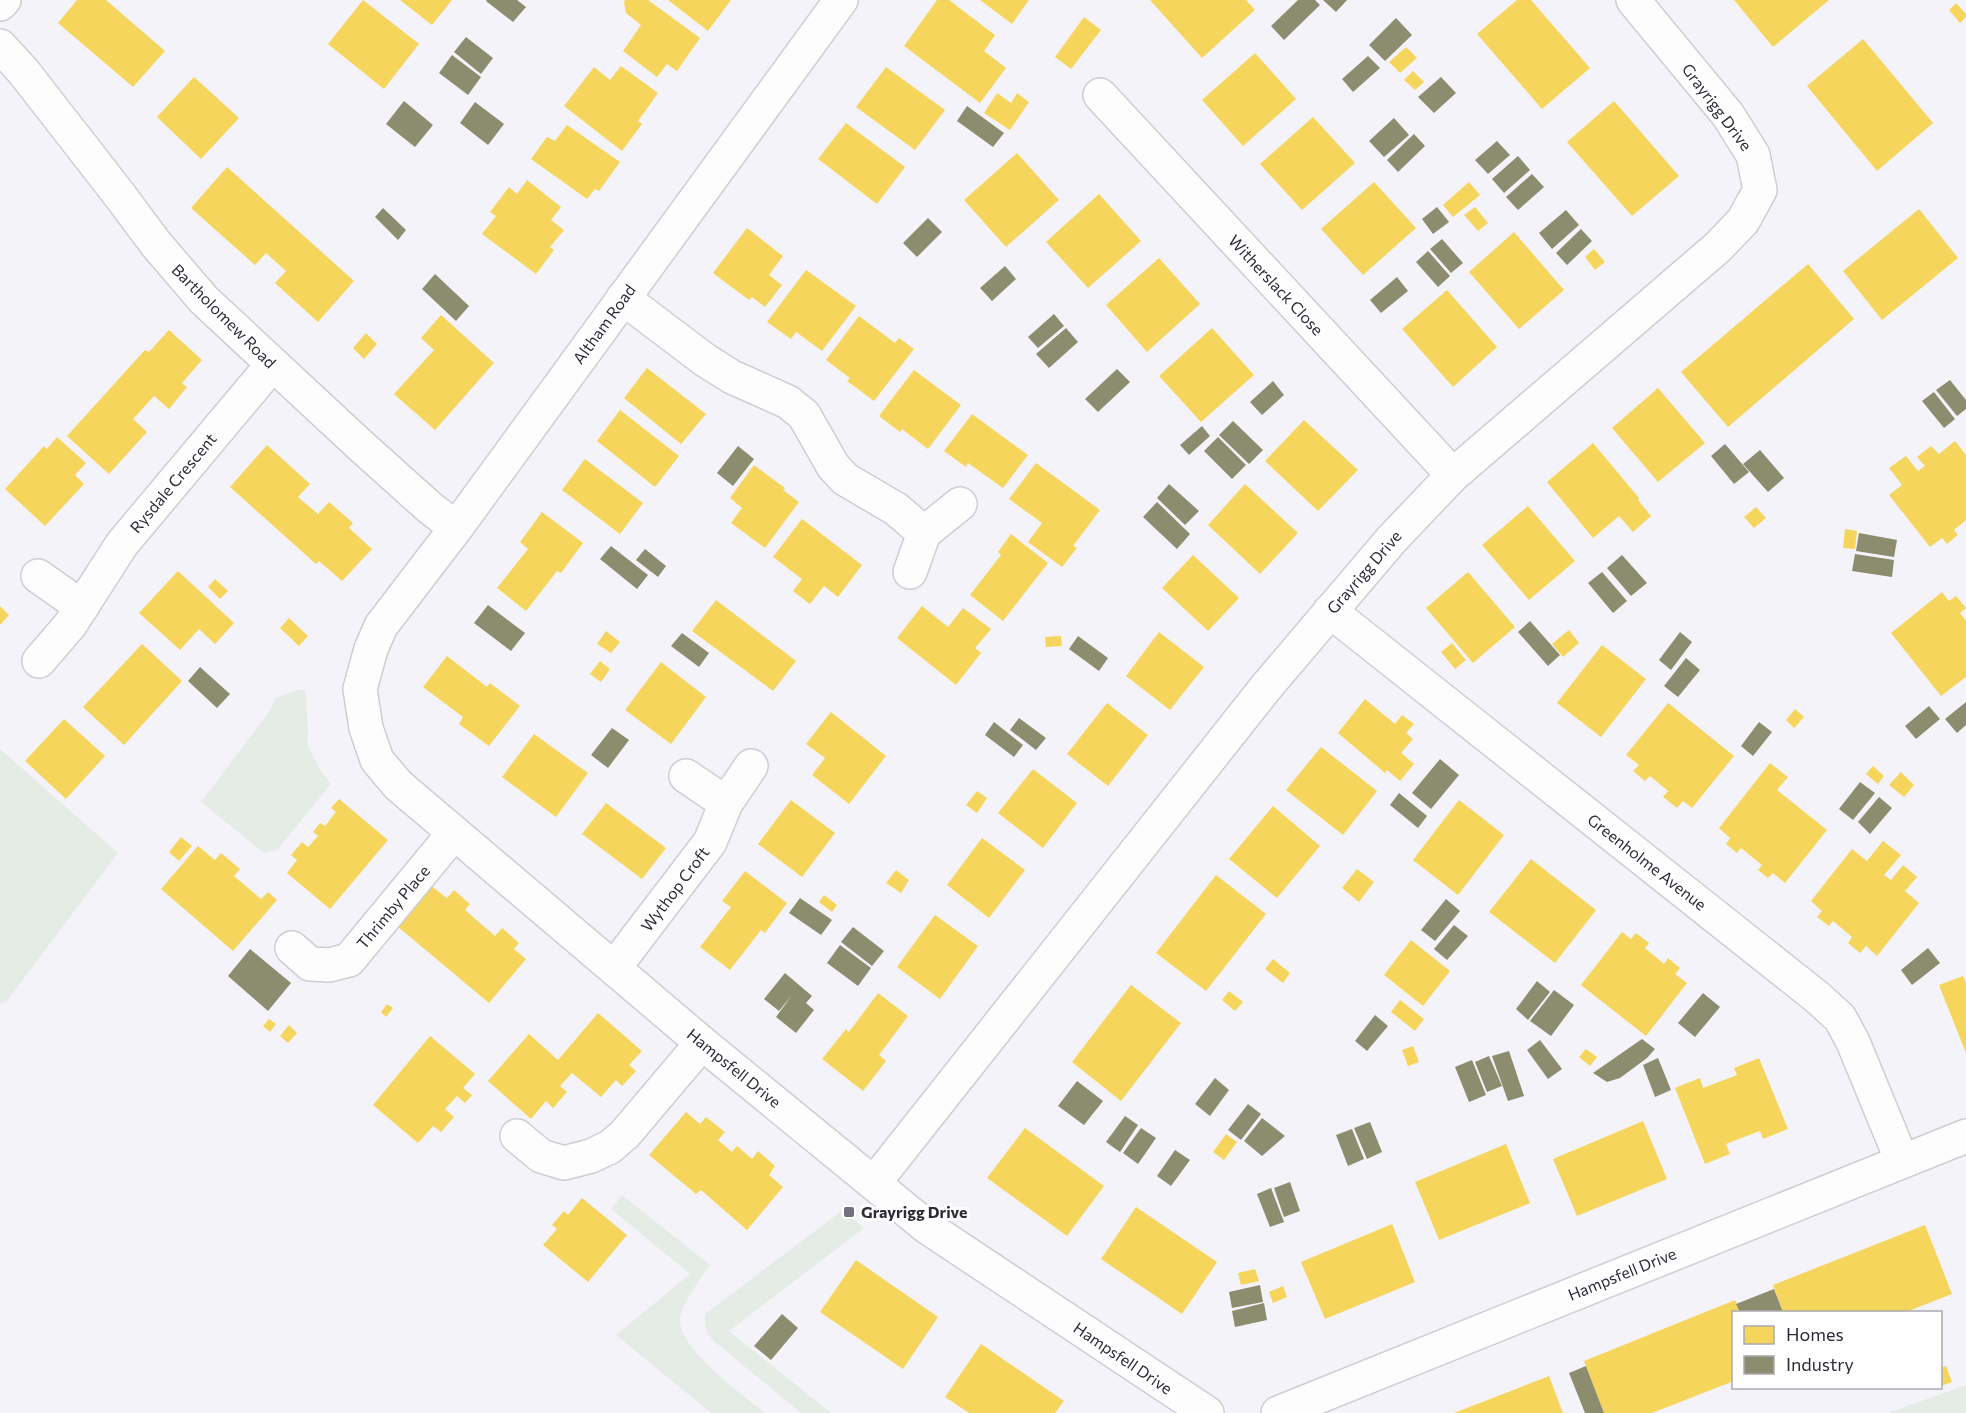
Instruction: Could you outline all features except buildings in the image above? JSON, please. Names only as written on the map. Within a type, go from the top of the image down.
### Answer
[{"type":"street","points":[[0,4],[4,0]]},
{"type":"street","name":"Altham Road","points":[[371,649],[381,626],[456,528],[841,0]]},
{"type":"street","name":"Grayrigg Drive","points":[[874,1183],[1267,686],[1392,539],[1453,475],[1718,247],[1743,222],[1760,190],[1754,155],[1728,115],[1633,0]]},
{"type":"street","name":"Bartholomew Road","points":[[0,46],[30,81],[162,252],[204,300],[429,507],[456,528]]},
{"type":"street","name":"Witherslack Close","points":[[1100,95],[1453,475]]},
{"type":"street","points":[[623,298],[705,360],[732,377],[788,402],[804,415],[833,466],[845,479],[896,509],[924,532]]},
{"type":"street","name":"Rysdale Crescent","points":[[39,661],[70,625],[122,544],[273,365]]},
{"type":"street","points":[[910,572],[924,532],[960,504]]},
{"type":"street","points":[[38,576],[82,607]]},
{"type":"street","name":"Greenholme Avenue","points":[[1330,611],[1817,997],[1840,1018],[1853,1042],[1902,1161]]},
{"type":"street","name":"Hampsfell Drive","points":[[371,649],[360,689],[366,728],[377,760],[398,785],[702,1043],[927,1227],[1207,1413]]},
{"type":"street","name":"Wythop Croft","points":[[614,968],[710,842],[726,803],[751,766]]},
{"type":"street","points":[[686,776],[726,803]]},
{"type":"street","name":"Thrimby Place","points":[[292,948],[310,964],[329,965],[350,960],[454,833]]},
{"type":"street","points":[[517,1136],[541,1156],[564,1163],[610,1148],[625,1134],[702,1043]]},
{"type":"street","name":"Hampsfell Drive","points":[[1278,1413],[1966,1136]]},
{"type":"shaded area","points":[[297,690],[304,690],[306,694],[307,744],[321,771],[331,784],[277,850],[264,853],[201,802],[268,713],[276,698]]},
{"type":"shaded area","points":[[0,749],[118,853],[6,1002],[0,1003]]},
{"type":"shaded area","points":[[622,1195],[710,1265],[684,1306],[680,1318],[682,1330],[689,1343],[713,1370],[765,1413],[711,1413],[616,1335],[690,1274],[611,1209]]},
{"type":"shaded area","points":[[843,1210],[864,1228],[729,1331],[831,1413],[801,1413],[715,1342],[706,1329],[705,1314]]},
{"type":"shaded area","points":[[1966,1385],[1966,1413],[1888,1413]]},
{"type":"place","name":"Grayrigg Drive","points":[[849,1212]]}]
